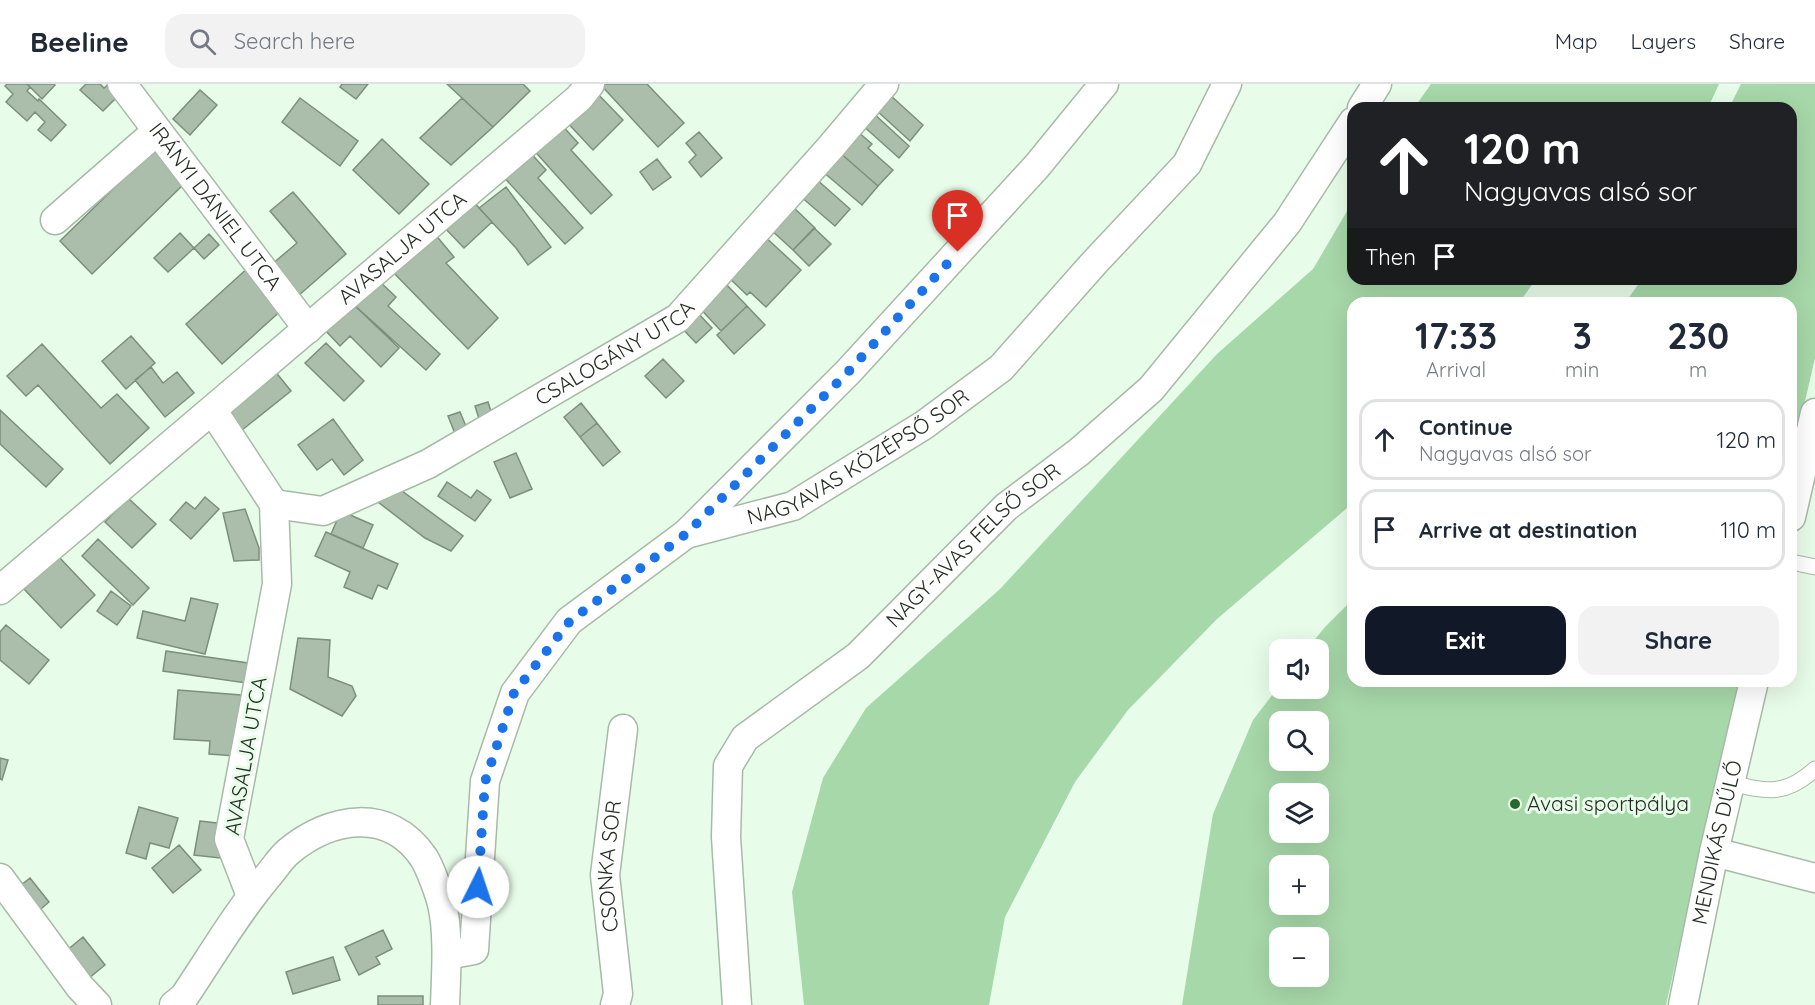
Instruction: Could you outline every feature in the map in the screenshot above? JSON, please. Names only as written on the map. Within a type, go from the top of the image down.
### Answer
[{"type":"street","name":"IRÁNYI DÁNIEL UTCA","points":[[122,84],[308,329]]},
{"type":"street","name":"AVASALJA UTCA","points":[[0,590],[579,98],[590,84]]},
{"type":"street","name":"CSALOGÁNY UTCA","points":[[274,504],[323,511],[428,464],[678,318],[884,84]]},
{"type":"street","points":[[686,534],[848,372],[1037,166],[1104,84]]},
{"type":"street","name":"NAGYAVAS KÖZÉPSŐ SOR","points":[[447,955],[474,950],[485,782],[514,693],[570,621],[686,534],[793,506],[924,425],[1001,368],[1095,262],[1187,164],[1227,84]]},
{"type":"street","points":[[1366,102],[1377,84]]},
{"type":"street","points":[[55,220],[157,131]]},
{"type":"street","name":"NAGY-AVAS FELSŐ SOR","points":[[737,1005],[726,837],[728,766],[745,738],[858,656],[1006,507],[1079,452],[1151,389],[1287,223],[1347,131]]},
{"type":"street","points":[[213,411],[274,504]]},
{"type":"street","points":[[1797,492],[1815,413]]},
{"type":"street","name":"AVASALJA UTCA","points":[[251,896],[229,839],[277,584],[274,504]]},
{"type":"street","name":"MENDIKÁS DŰLŐ","points":[[1683,1005],[1714,852],[1753,687]]},
{"type":"street","name":"CSONKA SOR","points":[[615,1005],[618,994],[605,874],[623,729]]},
{"type":"street","points":[[174,1005],[184,997],[251,896],[287,853],[324,829],[355,822],[380,823],[405,838],[424,858],[442,905],[447,955],[445,1005]]},
{"type":"street","points":[[1714,852],[1815,878]]},
{"type":"street","points":[[0,878],[80,987],[97,1005]]},
{"type":"lane","points":[[1797,563],[1815,567]]},
{"type":"lane","points":[[1731,783],[1760,790],[1776,790],[1797,784],[1815,769]]},
{"type":"green space","points":[[1431,84],[1719,84],[1711,102],[1418,102]]},
{"type":"green space","points":[[1741,84],[1815,84],[1815,358],[1797,436],[1797,297],[1629,297],[1638,285],[1797,285],[1797,102],[1732,102]]},
{"type":"green space","points":[[1347,211],[1347,285],[1532,285],[1523,297],[1347,297],[1347,508],[1217,619],[1128,710],[1075,782],[1005,917],[989,1005],[804,1005],[792,892],[823,778],[866,708],[1000,589],[1217,354],[1313,269]]},
{"type":"green space","name":"Avasi sportpálya","points":[[1347,605],[1347,687],[1739,687],[1666,1005],[1182,1005],[1213,814],[1253,720],[1269,699],[1329,699],[1329,639],[1315,639]]},
{"type":"building","points":[[7,84],[27,84],[30,87],[27,91],[38,101],[39,99],[66,125],[51,141],[38,130],[45,122],[35,112],[27,121],[6,102],[13,94],[5,86]]},
{"type":"building","points":[[27,84],[54,84],[55,85],[42,99]]},
{"type":"building","points":[[86,84],[100,84],[104,88],[109,84],[120,94],[103,111],[80,90]]},
{"type":"building","points":[[342,84],[368,84],[356,99],[340,87]]},
{"type":"building","points":[[447,84],[523,84],[530,91],[493,127]]},
{"type":"building","points":[[600,84],[647,84],[684,123],[658,147]]},
{"type":"building","points":[[593,89],[623,120],[593,150],[563,118]]},
{"type":"building","points":[[200,90],[217,105],[190,135],[173,119]]},
{"type":"building","points":[[890,95],[923,125],[910,141],[876,110]]},
{"type":"building","points":[[300,98],[358,141],[340,166],[282,122]]},
{"type":"building","points":[[462,98],[493,127],[451,165],[420,138]]},
{"type":"building","points":[[872,112],[909,146],[899,158],[861,124]]},
{"type":"building","points":[[559,122],[578,143],[571,150],[612,195],[591,214],[531,147]]},
{"type":"building","points":[[857,131],[872,144],[868,148],[893,170],[878,186],[839,152]]},
{"type":"building","points":[[699,132],[722,158],[701,177],[689,162],[696,155],[686,143]]},
{"type":"building","points":[[382,139],[429,184],[399,214],[353,170]]},
{"type":"building","points":[[156,147],[188,180],[92,274],[60,241]]},
{"type":"building","points":[[527,149],[546,170],[538,178],[583,228],[565,244],[500,173]]},
{"type":"building","points":[[839,152],[878,186],[862,205],[822,171]]},
{"type":"building","points":[[657,159],[671,177],[653,190],[640,172]]},
{"type":"building","points":[[815,178],[850,209],[835,226],[800,196]]},
{"type":"building","points":[[506,187],[551,247],[528,265],[516,248],[479,208]]},
{"type":"building","points":[[293,192],[346,254],[298,296],[271,265],[297,243],[270,211]]},
{"type":"building","points":[[470,198],[492,222],[464,248],[442,225]]},
{"type":"building","points":[[791,205],[815,228],[793,250],[769,228]]},
{"type":"building","points":[[814,228],[831,244],[809,266],[793,250]]},
{"type":"building","points":[[180,233],[194,248],[168,272],[154,258]]},
{"type":"building","points":[[434,233],[454,257],[446,263],[498,318],[468,349],[391,270]]},
{"type":"building","points":[[209,234],[219,245],[204,259],[194,248]]},
{"type":"building","points":[[762,234],[801,270],[766,307],[750,292],[747,295],[724,273]]},
{"type":"building","points":[[250,266],[286,306],[222,364],[186,324]]},
{"type":"building","points":[[377,279],[396,297],[388,306],[440,354],[426,370],[352,303]]},
{"type":"building","points":[[722,280],[747,306],[721,331],[696,304]]},
{"type":"building","points":[[352,303],[399,348],[381,367],[350,336],[340,346],[324,329]]},
{"type":"building","points":[[747,306],[765,325],[734,354],[717,335]]},
{"type":"building","points":[[695,310],[712,328],[696,343],[679,325]]},
{"type":"building","points":[[131,336],[155,363],[126,389],[102,361]]},
{"type":"building","points":[[326,343],[364,381],[344,401],[305,363]]},
{"type":"building","points":[[42,344],[101,408],[117,394],[149,428],[110,464],[38,385],[26,396],[7,376]]},
{"type":"building","points":[[663,359],[684,381],[666,398],[645,376]]},
{"type":"building","points":[[151,367],[163,383],[177,372],[194,393],[165,417],[135,380]]},
{"type":"building","points":[[274,370],[291,391],[242,430],[225,409]]},
{"type":"building","points":[[488,402],[493,418],[480,422],[475,406]]},
{"type":"building","points":[[581,403],[597,423],[580,437],[564,417]]},
{"type":"building","points":[[0,410],[63,469],[46,487],[0,444]]},
{"type":"building","points":[[460,412],[468,431],[456,436],[448,416]]},
{"type":"building","points":[[333,419],[363,460],[344,475],[332,459],[317,470],[298,445]]},
{"type":"building","points":[[597,423],[620,452],[603,466],[580,437]]},
{"type":"building","points":[[516,453],[532,489],[510,498],[494,462]]},
{"type":"building","points":[[447,482],[471,498],[477,490],[491,500],[475,521],[438,496]]},
{"type":"building","points":[[394,485],[463,536],[451,551],[425,538],[370,496]]},
{"type":"building","points":[[205,497],[219,509],[191,539],[170,520],[186,502],[195,509]]},
{"type":"building","points":[[128,498],[156,524],[132,548],[105,522]]},
{"type":"building","points":[[245,509],[259,548],[259,560],[234,561],[223,513]]},
{"type":"building","points":[[341,511],[373,525],[363,548],[331,534]]},
{"type":"building","points":[[326,532],[398,564],[387,589],[378,585],[372,599],[344,587],[350,572],[315,556]]},
{"type":"building","points":[[98,539],[149,588],[133,605],[82,556]]},
{"type":"building","points":[[58,556],[95,595],[61,628],[24,589]]},
{"type":"building","points":[[111,591],[131,606],[117,625],[97,611]]},
{"type":"building","points":[[191,598],[218,604],[205,654],[137,638],[143,611],[185,621]]},
{"type":"building","points":[[6,625],[49,660],[29,684],[0,660],[0,632]]},
{"type":"building","points":[[298,638],[330,640],[328,677],[352,686],[356,696],[342,716],[290,689]]},
{"type":"building","points":[[166,651],[248,663],[246,683],[163,671]]},
{"type":"building","points":[[178,690],[241,695],[236,756],[209,754],[210,741],[174,739]]},
{"type":"building","points":[[0,758],[8,760],[2,780],[0,779]]},
{"type":"building","points":[[139,807],[178,818],[169,848],[150,843],[146,859],[126,853]]},
{"type":"building","points":[[200,821],[225,824],[220,858],[194,855]]},
{"type":"building","points":[[179,845],[201,870],[173,893],[152,868]]},
{"type":"building","points":[[30,878],[49,902],[34,915],[15,890]]},
{"type":"building","points":[[383,930],[392,949],[376,957],[380,964],[359,975],[345,947]]},
{"type":"building","points":[[83,937],[105,965],[83,983],[61,955]]},
{"type":"building","points":[[333,957],[340,980],[293,994],[286,972]]},
{"type":"building","points":[[378,996],[423,996],[423,1005],[378,1005]]},
{"type":"place","name":"Avasi sportpálya","points":[[1515,804]]},
{"type":"route","points":[[478,887],[485,782],[514,693],[570,621],[686,534],[848,372],[958,252]]}]
